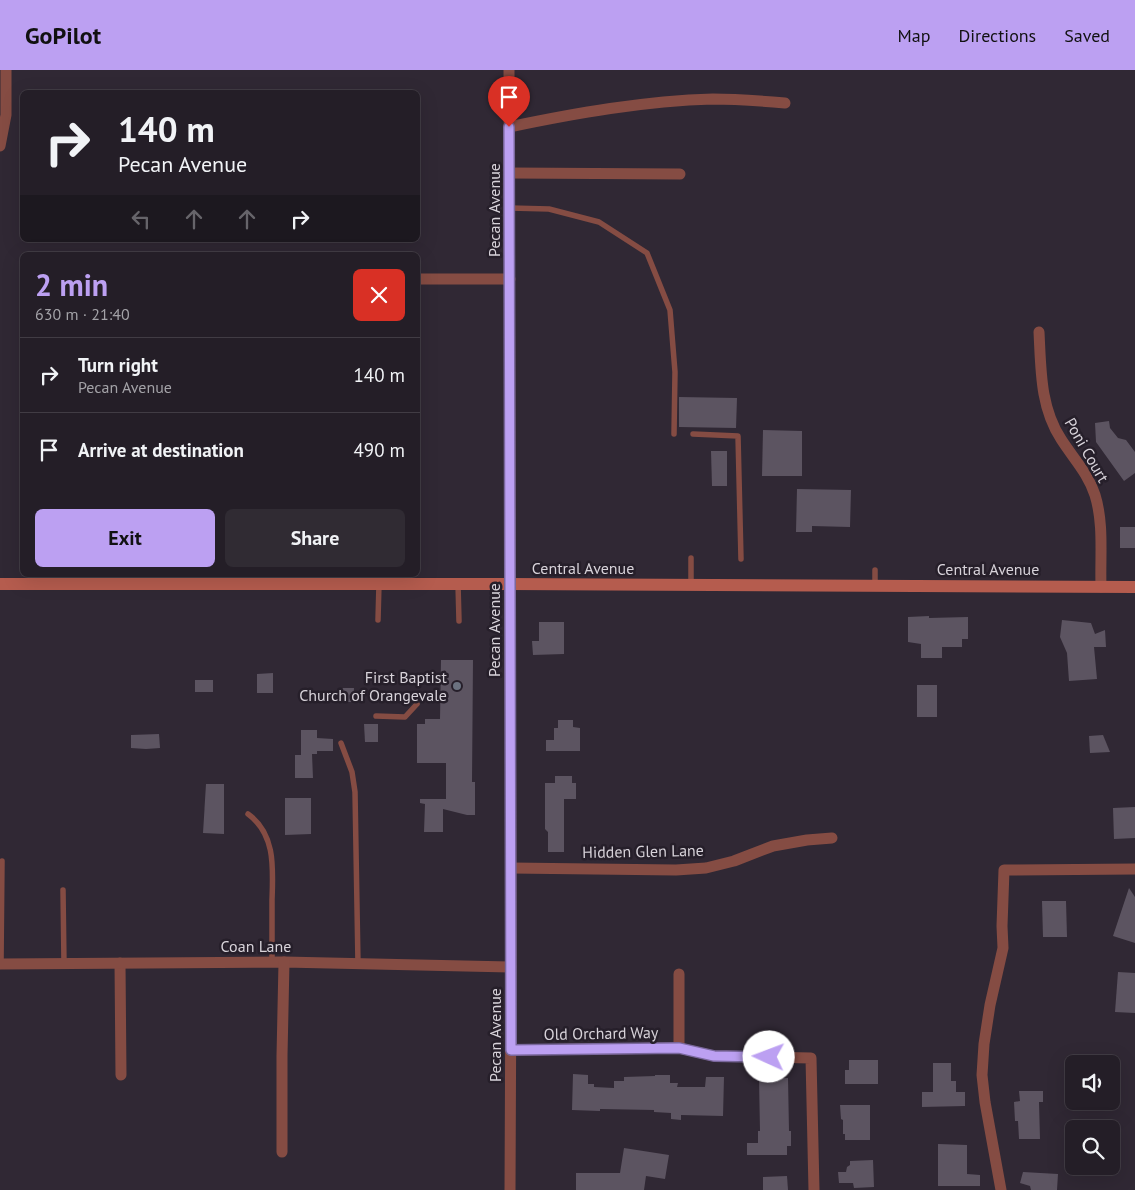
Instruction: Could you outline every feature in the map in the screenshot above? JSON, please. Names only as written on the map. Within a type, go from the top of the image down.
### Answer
[{"type":"street","points":[[0,146],[6,120],[6,70]]},
{"type":"street","name":"Pecan Avenue","points":[[509,70],[510,1190]]},
{"type":"street","points":[[509,127],[586,111],[656,104],[713,99],[785,102]]},
{"type":"street","points":[[510,173],[680,174]]},
{"type":"street","points":[[420,279],[510,279]]},
{"type":"street","name":"Poni Court","points":[[1040,332],[1042,390],[1046,407],[1052,424],[1087,476],[1098,505],[1101,587]]},
{"type":"street","name":"Central Avenue","points":[[0,584],[158,579],[228,579],[379,584],[1135,587]]},
{"type":"street","name":"Hidden Glen Lane","points":[[511,868],[676,870],[706,868],[734,861],[773,846],[832,838]]},
{"type":"street","points":[[1001,1190],[984,1102],[982,1075],[984,1044],[990,1005],[1003,948],[1004,870],[1135,869]]},
{"type":"street","points":[[282,1152],[284,962]]},
{"type":"street","name":"Coan Lane","points":[[1,964],[284,962],[511,967]]},
{"type":"street","points":[[120,963],[121,1075]]},
{"type":"street","points":[[679,974],[679,1048]]},
{"type":"street","name":"Old Orchard Way","points":[[511,1050],[679,1048],[714,1056],[811,1058],[814,1190]]},
{"type":"lane","points":[[510,208],[549,209],[600,222],[646,254],[670,310],[676,372],[674,434]]},
{"type":"lane","points":[[693,434],[738,436],[741,559]]},
{"type":"lane","points":[[691,558],[691,585]]},
{"type":"lane","points":[[875,570],[875,585]]},
{"type":"lane","points":[[378,620],[379,584]]},
{"type":"lane","points":[[458,584],[458,621]]},
{"type":"lane","points":[[376,716],[406,716],[417,704]]},
{"type":"lane","points":[[341,743],[352,772],[355,792],[358,964]]},
{"type":"lane","points":[[248,814],[257,820],[272,850],[274,875],[272,962]]},
{"type":"lane","points":[[1,964],[2,861]]},
{"type":"lane","points":[[63,890],[64,964]]},
{"type":"building","points":[[679,397],[737,398],[736,428],[679,427]]},
{"type":"building","points":[[1109,421],[1110,428],[1118,438],[1126,440],[1135,452],[1135,473],[1124,481],[1096,442],[1095,423]]},
{"type":"building","points":[[763,430],[802,431],[802,476],[762,476]]},
{"type":"building","points":[[711,451],[727,451],[727,486],[712,486]]},
{"type":"building","points":[[797,489],[851,490],[850,527],[812,526],[812,532],[796,532]]},
{"type":"building","points":[[1120,527],[1135,527],[1135,548],[1120,548]]},
{"type":"building","points":[[929,616],[929,618],[968,617],[968,639],[962,639],[962,647],[942,647],[942,658],[921,658],[921,644],[908,642],[908,617]]},
{"type":"building","points":[[1062,620],[1091,623],[1095,634],[1105,630],[1106,647],[1094,647],[1097,679],[1069,681],[1067,653],[1060,637]]},
{"type":"building","points":[[539,622],[564,622],[564,654],[533,655],[532,641],[539,641]]},
{"type":"building","points":[[441,660],[473,660],[472,782],[475,782],[475,815],[443,809],[443,832],[424,832],[425,804],[420,803],[420,799],[446,799],[446,763],[417,763],[417,724],[425,724],[425,719],[440,719]]},
{"type":"building","points":[[273,673],[273,693],[257,693],[257,674]]},
{"type":"building","points":[[195,680],[213,680],[213,692],[195,692]]},
{"type":"building","points":[[917,685],[937,685],[937,717],[917,717]]},
{"type":"building","points":[[341,688],[354,688],[353,702],[341,702]]},
{"type":"building","points":[[558,720],[573,720],[573,727],[580,728],[580,751],[546,751],[546,740],[554,740],[554,728],[558,728]]},
{"type":"building","points":[[364,724],[378,724],[378,742],[365,742]]},
{"type":"building","points":[[301,730],[317,730],[317,738],[333,739],[333,751],[317,751],[317,754],[312,754],[313,778],[295,778],[295,755],[301,755]]},
{"type":"building","points":[[159,734],[160,748],[131,748],[131,735]]},
{"type":"building","points":[[1103,735],[1110,752],[1090,753],[1089,736]]},
{"type":"building","points":[[555,776],[572,776],[572,783],[576,783],[576,799],[564,799],[564,852],[548,852],[548,832],[545,829],[545,783],[555,783]]},
{"type":"building","points":[[206,784],[224,784],[224,834],[203,833]]},
{"type":"building","points":[[285,798],[311,798],[311,834],[285,835]]},
{"type":"building","points":[[1135,807],[1135,838],[1114,839],[1113,808]]},
{"type":"building","points":[[1129,888],[1135,897],[1135,943],[1113,936]]},
{"type":"building","points":[[1042,901],[1066,901],[1067,937],[1043,937]]},
{"type":"building","points":[[1118,972],[1135,973],[1135,1013],[1115,1012]]},
{"type":"building","points":[[849,1060],[878,1060],[878,1084],[845,1084],[845,1070],[849,1070]]},
{"type":"building","points":[[933,1063],[951,1063],[951,1081],[956,1081],[956,1092],[965,1092],[965,1106],[922,1107],[922,1092],[933,1092]]},
{"type":"building","points":[[573,1074],[588,1075],[588,1084],[594,1084],[594,1087],[614,1088],[614,1081],[624,1081],[624,1077],[670,1075],[670,1083],[678,1083],[677,1087],[705,1087],[706,1077],[724,1077],[723,1116],[681,1115],[681,1120],[671,1119],[671,1113],[654,1112],[654,1110],[572,1110]]},
{"type":"building","points":[[788,1078],[791,1146],[787,1146],[787,1155],[747,1155],[747,1143],[758,1143],[758,1131],[760,1131],[759,1079]]},
{"type":"building","points":[[1019,1091],[1043,1091],[1043,1102],[1039,1102],[1040,1139],[1019,1139],[1018,1121],[1015,1121],[1014,1102],[1020,1101]]},
{"type":"building","points":[[840,1105],[870,1105],[870,1140],[845,1140]]},
{"type":"building","points":[[938,1144],[967,1145],[967,1174],[980,1175],[980,1186],[938,1186]]},
{"type":"building","points":[[624,1148],[669,1155],[665,1179],[646,1176],[644,1190],[576,1190],[576,1173],[620,1173]]},
{"type":"building","points":[[873,1160],[874,1187],[854,1188],[853,1183],[839,1183],[838,1172],[846,1172],[850,1161]]},
{"type":"building","points":[[1023,1172],[1058,1174],[1057,1190],[1031,1190],[1030,1186],[1020,1183]]},
{"type":"building","points":[[787,1176],[788,1190],[763,1190],[763,1177]]},
{"type":"place","name":"First Baptist Church of Orangevale","points":[[457,686]]},
{"type":"route","points":[[509,127],[511,1050],[679,1048],[714,1056],[769,1057]]}]
